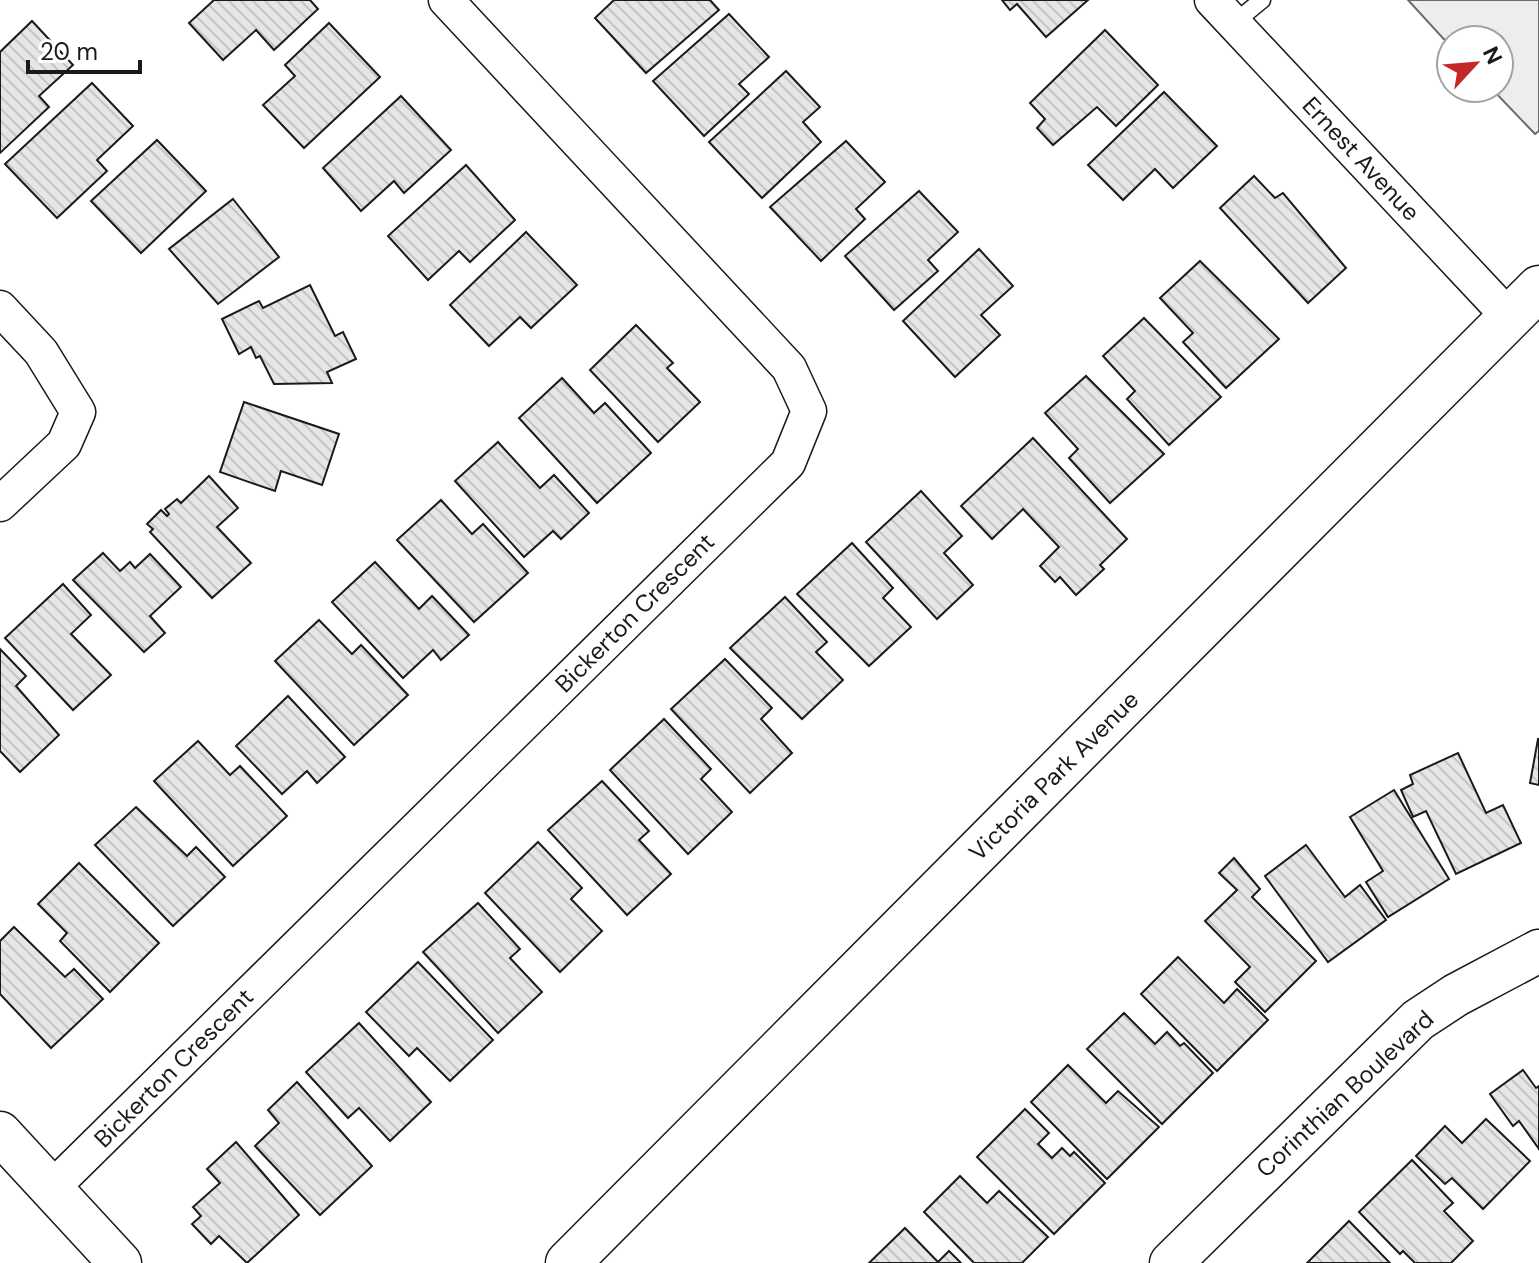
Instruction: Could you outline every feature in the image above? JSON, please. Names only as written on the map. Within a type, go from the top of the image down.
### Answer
[{"type":"main road","name":"Victoria Park Avenue","points":[[568,1263],[1524,303]]},
{"type":"street","name":"Bickerton Crescent","points":[[51,1189],[788,463],[809,411],[789,368],[446,0]]},
{"type":"street","name":"Ernest Avenue","points":[[1223,12],[1524,303]]},
{"type":"street","points":[[0,308],[41,352],[78,412],[64,444],[0,504]]},
{"type":"street","name":"Corinthian Boulevard","points":[[1171,1263],[1418,1020],[1456,995],[1539,951]]},
{"type":"street","points":[[0,1134],[120,1263]]},
{"type":"lane","points":[[1223,12],[1262,0]]},
{"type":"shaded area","points":[[1408,0],[1539,0],[1539,131],[1535,134],[1506,104],[1515,104],[1515,24],[1435,24],[1435,30]]},
{"type":"building","points":[[214,0],[310,0],[318,9],[274,50],[256,30],[223,60],[189,23]]},
{"type":"building","points":[[614,0],[710,0],[719,10],[646,73],[595,18]]},
{"type":"building","points":[[1002,0],[1088,0],[1046,37],[1017,4],[1010,10]]},
{"type":"building","points":[[729,14],[769,57],[739,84],[749,94],[704,136],[653,81]]},
{"type":"building","points":[[32,21],[73,65],[39,96],[49,107],[0,153],[0,52]]},
{"type":"building","points":[[329,23],[380,77],[304,148],[263,105],[295,76],[285,65]]},
{"type":"building","points":[[1105,30],[1158,85],[1116,126],[1097,107],[1053,145],[1037,128],[1045,119],[1030,103]]},
{"type":"building","points":[[786,71],[820,107],[803,122],[821,142],[762,198],[709,142]]},
{"type":"building","points":[[92,83],[133,126],[97,160],[107,171],[57,218],[5,164]]},
{"type":"building","points":[[1164,92],[1217,146],[1173,188],[1155,169],[1123,200],[1088,165]]},
{"type":"building","points":[[401,96],[451,150],[404,193],[394,181],[361,211],[323,168]]},
{"type":"building","points":[[157,140],[206,191],[141,253],[91,201]]},
{"type":"building","points":[[846,141],[885,182],[856,209],[865,219],[821,261],[770,207]]},
{"type":"building","points":[[466,165],[515,220],[470,262],[459,251],[428,280],[388,236]]},
{"type":"building","points":[[1254,176],[1275,198],[1283,193],[1346,268],[1308,303],[1220,208]]},
{"type":"building","points":[[919,191],[958,232],[928,260],[938,271],[894,310],[845,256]]},
{"type":"building","points":[[233,199],[279,257],[218,304],[169,249]]},
{"type":"building","points":[[526,232],[577,285],[531,328],[520,317],[489,346],[450,305]]},
{"type":"building","points":[[979,249],[1013,286],[981,315],[1000,335],[955,377],[903,321]]},
{"type":"building","points":[[1200,261],[1279,339],[1226,388],[1183,342],[1193,333],[1160,298]]},
{"type":"building","points":[[310,285],[335,336],[343,332],[356,359],[327,372],[332,383],[274,384],[260,356],[256,358],[251,347],[239,354],[222,319],[259,301],[263,308]]},
{"type":"building","points":[[1144,318],[1221,397],[1169,445],[1127,399],[1135,391],[1103,356]]},
{"type":"building","points":[[636,325],[673,363],[667,368],[700,402],[658,442],[590,370]]},
{"type":"building","points":[[1086,376],[1164,454],[1110,503],[1069,458],[1078,449],[1045,413]]},
{"type":"building","points":[[562,378],[594,413],[605,403],[651,453],[597,503],[519,418]]},
{"type":"building","points":[[244,402],[339,434],[322,485],[281,471],[275,491],[220,472]]},
{"type":"building","points":[[1033,438],[1127,539],[1100,565],[1104,569],[1076,595],[1060,577],[1055,582],[1040,566],[1059,547],[1023,509],[992,539],[961,506]]},
{"type":"building","points":[[498,442],[540,488],[554,475],[589,513],[561,539],[553,531],[524,557],[455,481]]},
{"type":"building","points":[[209,476],[238,508],[217,527],[251,563],[212,598],[150,532],[153,529],[147,524],[161,510],[167,516],[169,514],[165,509],[177,499],[181,503]]},
{"type":"building","points":[[921,491],[962,536],[944,553],[973,585],[937,619],[866,542]]},
{"type":"building","points":[[441,500],[472,534],[483,524],[528,573],[474,622],[397,540]]},
{"type":"building","points":[[852,543],[893,588],[883,598],[911,627],[869,666],[797,594]]},
{"type":"building","points":[[103,553],[120,571],[130,562],[135,568],[150,554],[181,587],[150,616],[165,633],[144,652],[73,580]]},
{"type":"building","points":[[375,562],[419,609],[432,596],[469,635],[441,660],[433,650],[403,678],[332,602]]},
{"type":"building","points":[[63,584],[91,615],[71,634],[111,675],[73,710],[5,638]]},
{"type":"building","points":[[785,597],[827,642],[816,652],[843,680],[802,719],[730,648]]},
{"type":"building","points":[[319,620],[352,654],[361,645],[408,695],[354,745],[275,661]]},
{"type":"building","points":[[0,649],[26,676],[16,686],[59,735],[20,772],[0,751]]},
{"type":"building","points":[[725,659],[772,708],[761,719],[792,753],[750,793],[671,709]]},
{"type":"building","points":[[288,696],[345,757],[317,783],[307,771],[282,794],[236,746]]},
{"type":"building","points":[[664,719],[711,769],[701,779],[732,812],[688,854],[610,770]]},
{"type":"building","points":[[1539,739],[1539,785],[1530,783]]},
{"type":"building","points":[[198,741],[230,775],[240,766],[287,816],[233,866],[154,781]]},
{"type":"building","points":[[1458,753],[1486,813],[1503,805],[1521,843],[1456,874],[1426,811],[1413,817],[1401,790],[1413,784],[1410,775]]},
{"type":"building","points":[[602,781],[649,831],[639,840],[671,874],[627,915],[548,830]]},
{"type":"building","points":[[1394,790],[1449,879],[1388,917],[1366,882],[1383,871],[1350,817]]},
{"type":"building","points":[[136,807],[187,856],[196,847],[225,877],[173,926],[95,845]]},
{"type":"building","points":[[538,842],[582,888],[571,899],[602,931],[560,972],[485,893]]},
{"type":"building","points":[[1306,845],[1345,897],[1360,885],[1386,920],[1328,962],[1265,876]]},
{"type":"building","points":[[1234,858],[1260,889],[1252,897],[1316,961],[1265,1012],[1235,982],[1250,967],[1205,921],[1237,890],[1219,873]]},
{"type":"building","points":[[79,863],[159,943],[110,992],[60,941],[67,933],[38,904]]},
{"type":"building","points":[[478,903],[520,949],[510,958],[542,992],[498,1033],[423,952]]},
{"type":"building","points":[[14,927],[65,977],[74,969],[103,999],[51,1048],[0,994],[0,941]]},
{"type":"building","points":[[1178,957],[1224,1003],[1237,989],[1268,1020],[1217,1071],[1141,994]]},
{"type":"building","points":[[418,962],[493,1040],[450,1081],[417,1048],[409,1056],[366,1012]]},
{"type":"building","points":[[1124,1013],[1155,1044],[1167,1032],[1180,1046],[1184,1043],[1213,1073],[1162,1124],[1087,1049]]},
{"type":"building","points":[[359,1023],[431,1102],[390,1141],[359,1108],[348,1118],[306,1072]]},
{"type":"building","points":[[1068,1065],[1106,1103],[1118,1091],[1159,1127],[1107,1179],[1031,1102]]},
{"type":"building","points":[[1523,1070],[1536,1088],[1539,1086],[1539,1149],[1519,1121],[1513,1126],[1490,1094]]},
{"type":"building","points":[[297,1082],[372,1166],[320,1215],[255,1146],[279,1123],[268,1110]]},
{"type":"building","points":[[1025,1109],[1049,1133],[1038,1144],[1052,1158],[1062,1148],[1070,1156],[1074,1152],[1105,1183],[1054,1234],[977,1157]]},
{"type":"building","points":[[1486,1119],[1530,1161],[1483,1209],[1452,1178],[1445,1184],[1416,1156],[1445,1126],[1462,1143]]},
{"type":"building","points":[[236,1142],[299,1215],[247,1263],[219,1236],[211,1244],[192,1224],[201,1216],[193,1207],[220,1183],[207,1169]]},
{"type":"building","points":[[1412,1160],[1453,1203],[1444,1211],[1473,1241],[1451,1263],[1415,1263],[1403,1251],[1400,1254],[1359,1212]]},
{"type":"building","points":[[960,1176],[987,1203],[999,1191],[1048,1237],[1022,1263],[974,1263],[924,1212]]},
{"type":"building","points":[[1349,1221],[1390,1263],[1307,1263]]},
{"type":"building","points":[[905,1228],[938,1262],[949,1251],[961,1263],[869,1263]]}]
